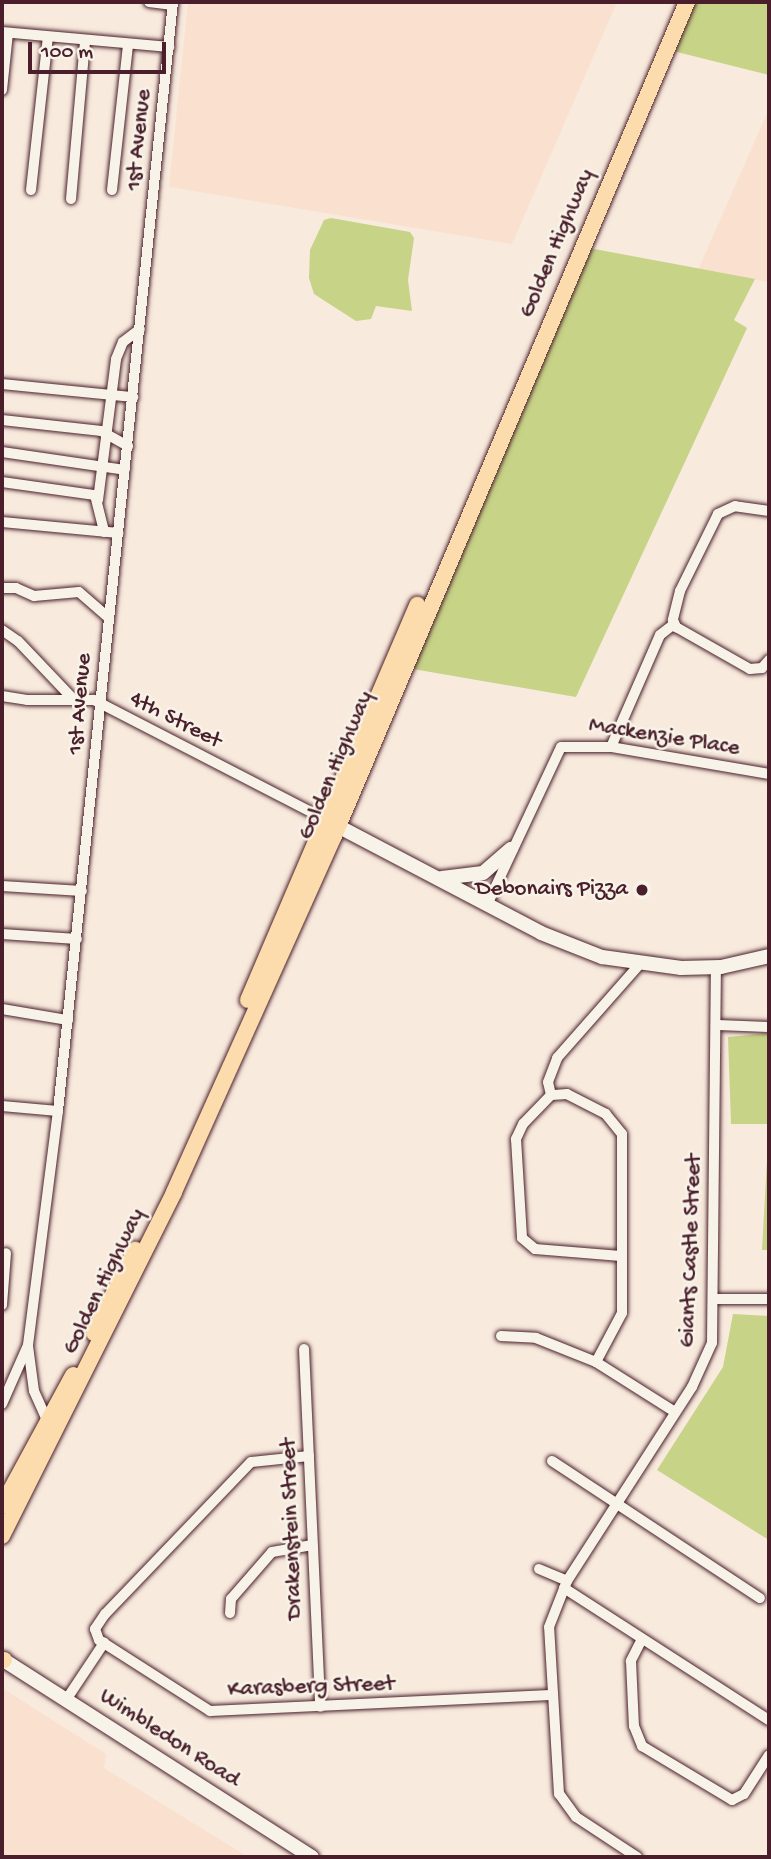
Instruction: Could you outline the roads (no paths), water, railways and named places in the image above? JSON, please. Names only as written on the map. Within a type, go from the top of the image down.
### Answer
[{"type":"main road","name":"Golden Highway","points":[[2,1506],[48,1422],[165,1188],[676,2]]},
{"type":"main road","name":"Golden Highway","points":[[2,1536],[174,1192],[338,825],[687,2]]},
{"type":"street","points":[[149,2],[173,3]]},
{"type":"street","name":"1st Avenue","points":[[2,1404],[27,1345],[58,1111],[173,3]]},
{"type":"street","points":[[2,90],[5,33],[169,47]]},
{"type":"street","points":[[31,190],[48,37]]},
{"type":"street","points":[[71,199],[85,41]]},
{"type":"street","points":[[112,190],[128,45]]},
{"type":"street","points":[[104,532],[98,500],[119,349],[140,328]]},
{"type":"street","points":[[2,384],[133,397]]},
{"type":"street","points":[[2,420],[59,425],[108,436],[128,446]]},
{"type":"street","points":[[2,452],[125,470]]},
{"type":"street","points":[[2,482],[87,493],[98,500]]},
{"type":"street","points":[[611,747],[660,635],[674,624],[680,591],[713,520],[735,506],[769,511]]},
{"type":"street","points":[[2,522],[118,533]]},
{"type":"street","points":[[2,588],[16,588],[34,596],[79,592],[109,618]]},
{"type":"street","points":[[674,624],[750,669],[762,668],[769,660]]},
{"type":"street","points":[[2,630],[18,641],[72,698]]},
{"type":"street","name":"4th Street","points":[[2,695],[27,701],[72,698],[102,704],[126,720],[323,818]]},
{"type":"street","name":"Mackenzie Place","points":[[487,905],[557,750],[571,744],[611,747],[769,774]]},
{"type":"street","points":[[323,818],[487,905],[585,951],[639,965],[716,967],[769,956]]},
{"type":"street","points":[[438,877],[474,876],[511,849]]},
{"type":"street","points":[[2,886],[82,891]]},
{"type":"street","points":[[2,934],[76,939]]},
{"type":"street","points":[[551,1095],[548,1082],[557,1058],[639,965]]},
{"type":"street","name":"Giants Castle Street","points":[[637,1857],[576,1817],[559,1794],[549,1627],[566,1584],[706,1363],[714,1299],[716,967]]},
{"type":"street","points":[[2,1009],[68,1020]]},
{"type":"street","points":[[717,1025],[769,1027]]},
{"type":"street","points":[[596,1362],[620,1321],[623,1144],[619,1126],[606,1114],[567,1094],[551,1095],[523,1124],[516,1139],[522,1238],[535,1249],[621,1256]]},
{"type":"street","points":[[2,1106],[58,1111]]},
{"type":"street","points":[[2,1306],[6,1253]]},
{"type":"street","points":[[714,1299],[769,1300]]},
{"type":"street","points":[[501,1336],[536,1338],[596,1362],[675,1412]]},
{"type":"street","points":[[27,1345],[34,1391],[48,1422]]},
{"type":"street","name":"Drakenstein Street","points":[[304,1349],[320,1707]]},
{"type":"street","points":[[65,1700],[103,1643],[95,1629],[105,1614],[251,1462],[309,1456]]},
{"type":"street","points":[[552,1461],[760,1598]]},
{"type":"street","points":[[230,1613],[231,1599],[272,1552],[312,1545]]},
{"type":"street","points":[[539,1569],[566,1584],[642,1639],[769,1720]]},
{"type":"street","points":[[642,1639],[631,1661],[634,1726],[642,1746],[732,1800],[744,1794],[769,1755]]},
{"type":"street","name":"Karasberg Street","points":[[103,1643],[210,1711],[551,1695]]},
{"type":"street","name":"Wimbledon Road","points":[[2,1660],[312,1857]]},
{"type":"place","name":"Debonairs Pizza","points":[[642,890]]}]
